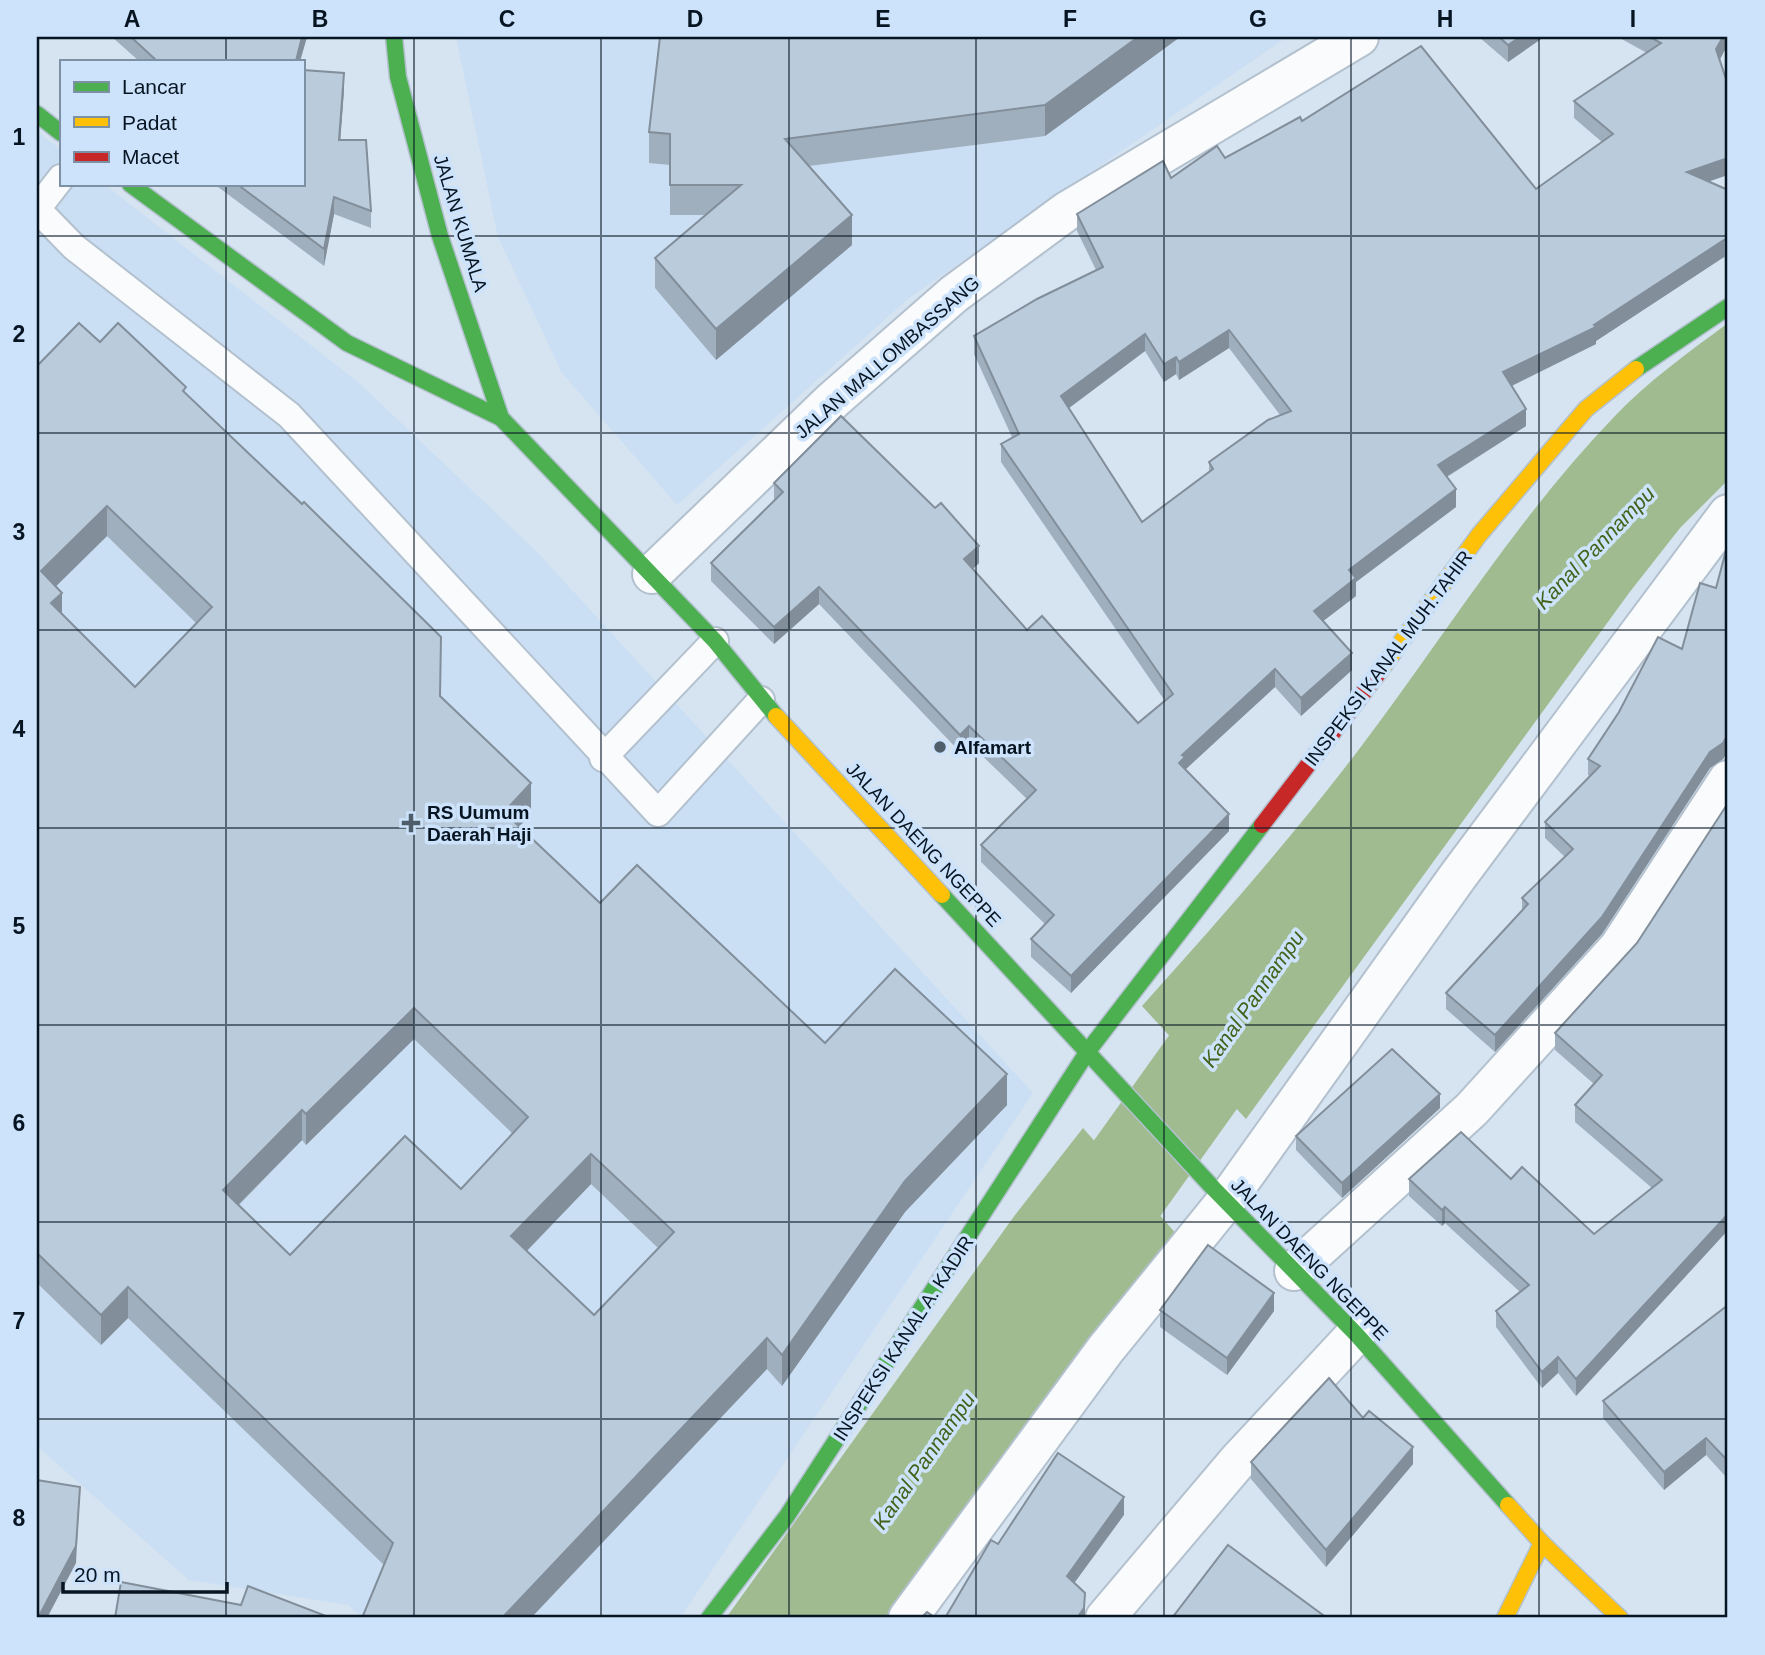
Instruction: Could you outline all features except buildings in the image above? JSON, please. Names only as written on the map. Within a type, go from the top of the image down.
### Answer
[{"type":"main road","name":"JALAN KUMALA","points":[[394,37],[398,78],[440,236],[501,418]]},
{"type":"main road","points":[[37,114],[60,132]]},
{"type":"main road","name":"JALAN DAENG NGEPPE","points":[[133,186],[347,343],[501,418],[715,641],[761,699],[1220,1195],[1356,1334],[1542,1543],[1620,1618]]},
{"type":"main road","name":"INSPEKSI KANAL MUH.TAHIR","points":[[1088,1051],[1383,667],[1479,535],[1586,409],[1650,358],[1728,307]]},
{"type":"main road","name":"INSPEKSI KANAL A. KADIR","points":[[709,1618],[787,1516],[1088,1051]]},
{"type":"main road","points":[[1505,1618],[1542,1543]]},
{"type":"street","name":"JALAN MALLOMBASSANG","points":[[652,574],[834,400],[954,294],[1066,211],[1359,37]]},
{"type":"street","points":[[908,1618],[1728,514]]},
{"type":"street","points":[[1294,1271],[1472,1109],[1619,947],[1728,780]]},
{"type":"street","points":[[1105,1618],[1237,1462],[1356,1334]]},
{"type":"lane","points":[[60,179],[37,209],[74,247],[289,415],[603,758],[658,813],[761,699]]},
{"type":"lane","points":[[603,758],[715,641]]},
{"type":"shaded area","points":[[456,37],[1287,37],[909,298],[677,505],[562,373],[498,237]]},
{"type":"shaded area","name":"RS Uumum Daerah Haji","points":[[37,131],[60,149],[60,186],[107,186],[358,382],[538,553],[1033,1093],[680,1618],[363,1618],[348,1605],[189,1580],[37,1446]]},
{"type":"water","points":[[1728,323],[1728,480],[1680,528],[1629,593],[1246,1119],[1142,1006],[1308,814],[1391,706],[1513,537],[1579,456],[1641,391]]},
{"type":"water","points":[[1083,1128],[1178,1236],[890,1618],[726,1618],[1015,1215]]},
{"type":"waterway","name":"Kanal Pannampu","points":[[1048,1289],[1281,963]]},
{"type":"traffic: fast","points":[[394,37],[398,77],[440,236],[501,418],[715,641],[776,716]]},
{"type":"traffic: fast","points":[[37,114],[60,132]]},
{"type":"traffic: fast","points":[[133,186],[347,343],[501,418]]},
{"type":"traffic: fast","points":[[1636,369],[1728,307]]},
{"type":"traffic: fast","points":[[709,1618],[787,1516],[1088,1051],[1262,825]]},
{"type":"traffic: fast","points":[[942,895],[1214,1189],[1356,1334],[1508,1505]]},
{"type":"traffic: slow","points":[[1380,671],[1479,535],[1586,409],[1636,369]]},
{"type":"traffic: slow","points":[[776,716],[942,895]]},
{"type":"traffic: slow","points":[[1508,1505],[1542,1543],[1620,1618]]},
{"type":"traffic: slow","points":[[1505,1618],[1542,1543]]},
{"type":"traffic: jam","points":[[1262,825],[1380,671]]},
{"type":"place","name":"Alfamart","points":[[940,747]]},
{"type":"place","name":"RS Uumum Daerah Haji","points":[[411,823]]}]
